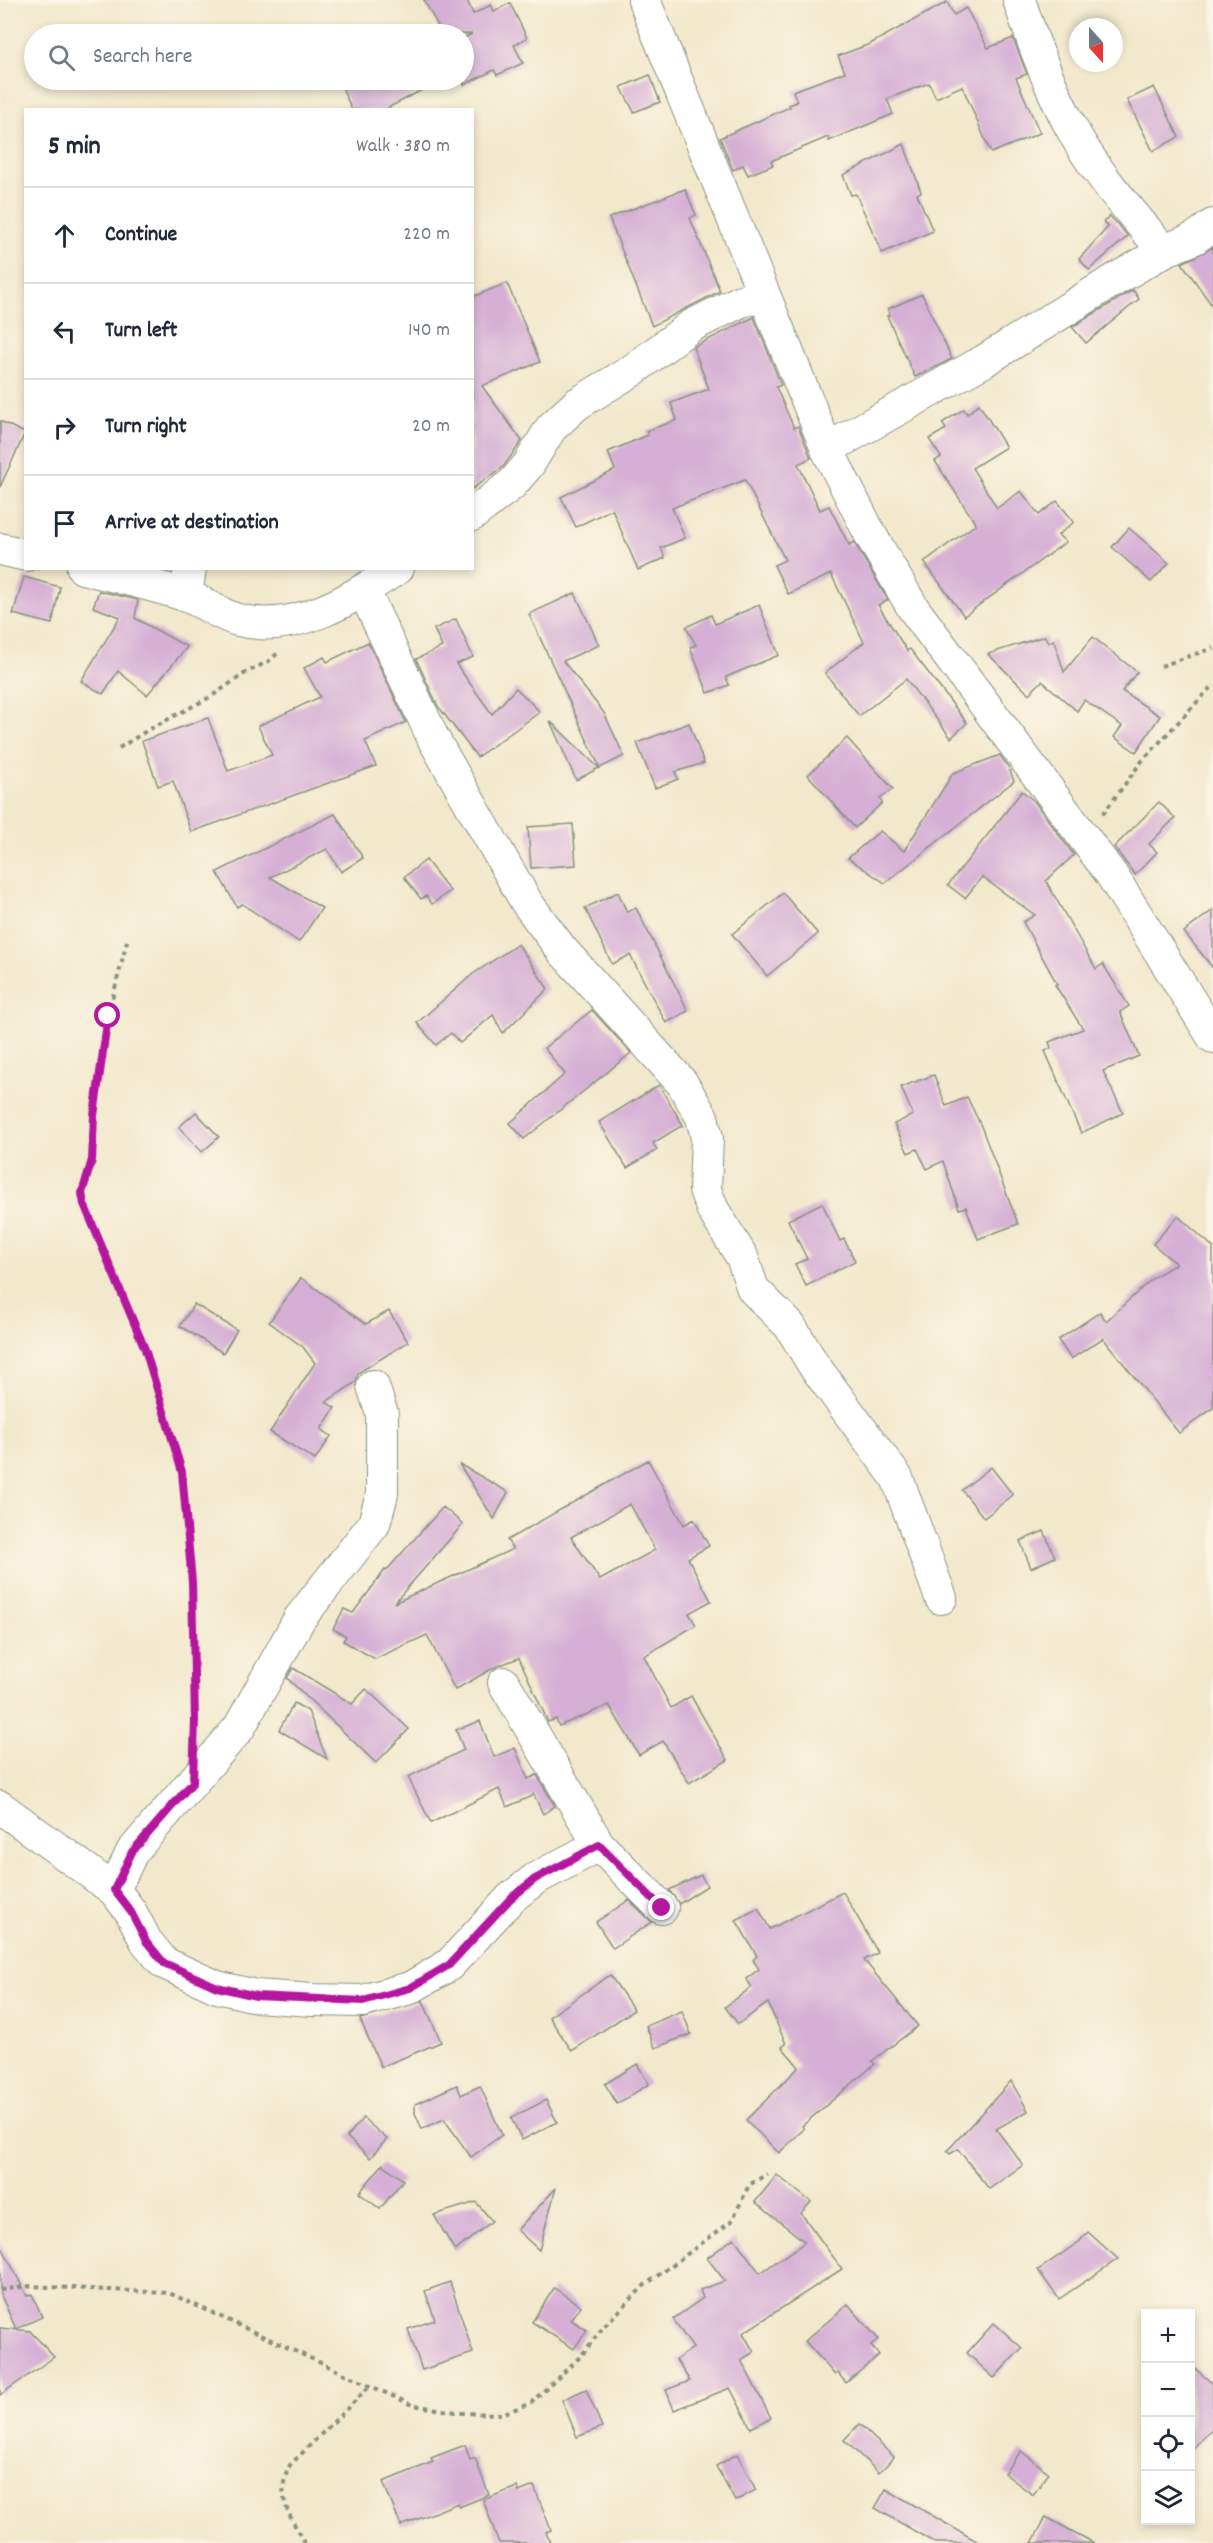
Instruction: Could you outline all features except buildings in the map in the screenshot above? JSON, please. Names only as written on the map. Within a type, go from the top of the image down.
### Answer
[{"type":"street","points":[[644,0],[826,449],[868,532],[913,608],[1111,874],[1213,1037]]},
{"type":"street","points":[[1019,0],[1040,64],[1074,132],[1104,178],[1164,251]]},
{"type":"street","points":[[826,449],[984,361],[1164,251],[1195,238],[1213,225]]},
{"type":"street","points":[[474,513],[513,484],[529,464],[551,428],[577,404],[633,370],[690,326],[741,301],[764,296]]},
{"type":"street","points":[[0,549],[24,555]]},
{"type":"street","points":[[98,570],[188,582],[237,620],[262,623],[311,615],[364,591],[395,570]]},
{"type":"street","points":[[364,591],[430,732],[527,903],[562,950],[682,1083],[702,1117],[707,1138],[705,1190],[713,1210],[742,1257],[753,1288],[790,1326],[813,1364],[897,1478],[940,1598]]},
{"type":"street","points":[[114,1890],[132,1852],[239,1728],[300,1618],[374,1524],[382,1494],[382,1414],[372,1386]]},
{"type":"street","points":[[504,1683],[599,1845],[662,1908]]},
{"type":"street","points":[[0,1806],[114,1890],[131,1912],[146,1941],[164,1963],[217,1987],[256,1996],[363,2001],[410,1988],[449,1965],[511,1898],[535,1879],[599,1845]]},
{"type":"path","points":[[119,748],[269,661],[290,642],[311,615]]},
{"type":"path","points":[[1161,666],[1213,648]]},
{"type":"path","points":[[1084,839],[1142,761],[1213,685]]},
{"type":"path","points":[[127,941],[108,1016],[94,1115],[92,1160],[82,1193],[84,1204],[145,1349],[182,1472],[192,1582],[195,1720],[193,1782]]},
{"type":"path","points":[[0,2290],[31,2286],[169,2293],[412,2405],[462,2413],[502,2414],[531,2403],[581,2356],[604,2326],[645,2285],[732,2221],[748,2185],[767,2174]]},
{"type":"path","points":[[304,2543],[282,2499],[284,2477],[290,2465],[370,2386]]},
{"type":"route","points":[[108,1016],[94,1115],[92,1160],[82,1193],[84,1204],[145,1349],[182,1472],[192,1582],[195,1720],[193,1782],[132,1852],[114,1890],[131,1912],[146,1941],[164,1963],[217,1987],[256,1996],[312,2000],[363,2001],[410,1988],[449,1965],[511,1898],[535,1879],[599,1845],[662,1908]]}]
